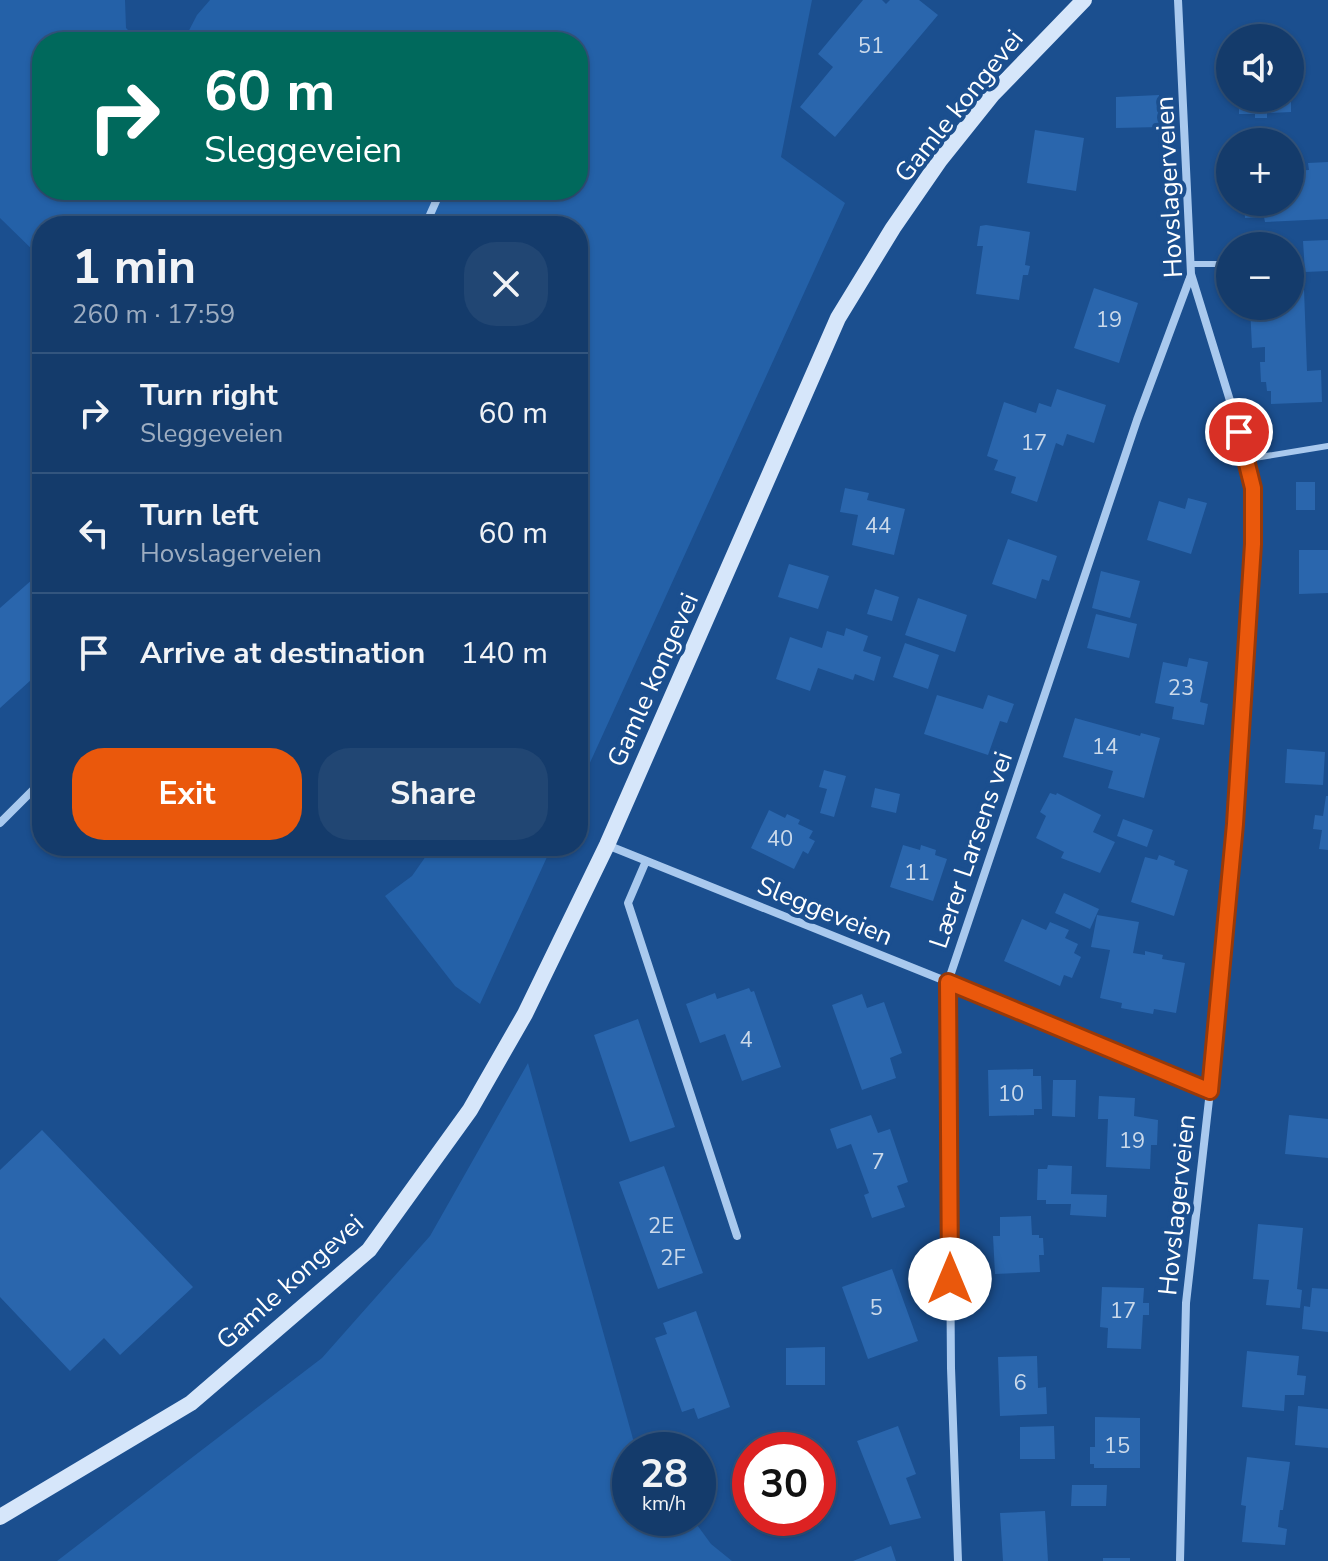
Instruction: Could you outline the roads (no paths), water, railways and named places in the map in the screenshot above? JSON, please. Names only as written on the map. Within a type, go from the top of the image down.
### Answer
[{"type":"main road","name":"Gamle kongevei","points":[[0,1517],[191,1403],[369,1250],[470,1110],[525,1014],[607,845],[838,318],[893,228],[940,160],[992,95],[1084,0]]},
{"type":"street","name":"Hovslagerveien","points":[[1178,0],[1191,274],[1248,459],[1253,488],[1253,544],[1235,824],[1186,1303],[1180,1561]]},
{"type":"street","name":"Lærer Larsens vei","points":[[958,1561],[951,1368],[948,982],[1137,420],[1191,274]]},
{"type":"street","points":[[0,823],[32,791]]},
{"type":"street","name":"Sleggeveien","points":[[607,845],[1210,1091]]},
{"type":"street","points":[[646,861],[628,903],[737,1236]]},
{"type":"lane","points":[[1190,264],[1216,264]]},
{"type":"lane","points":[[1248,459],[1328,446]]}]
